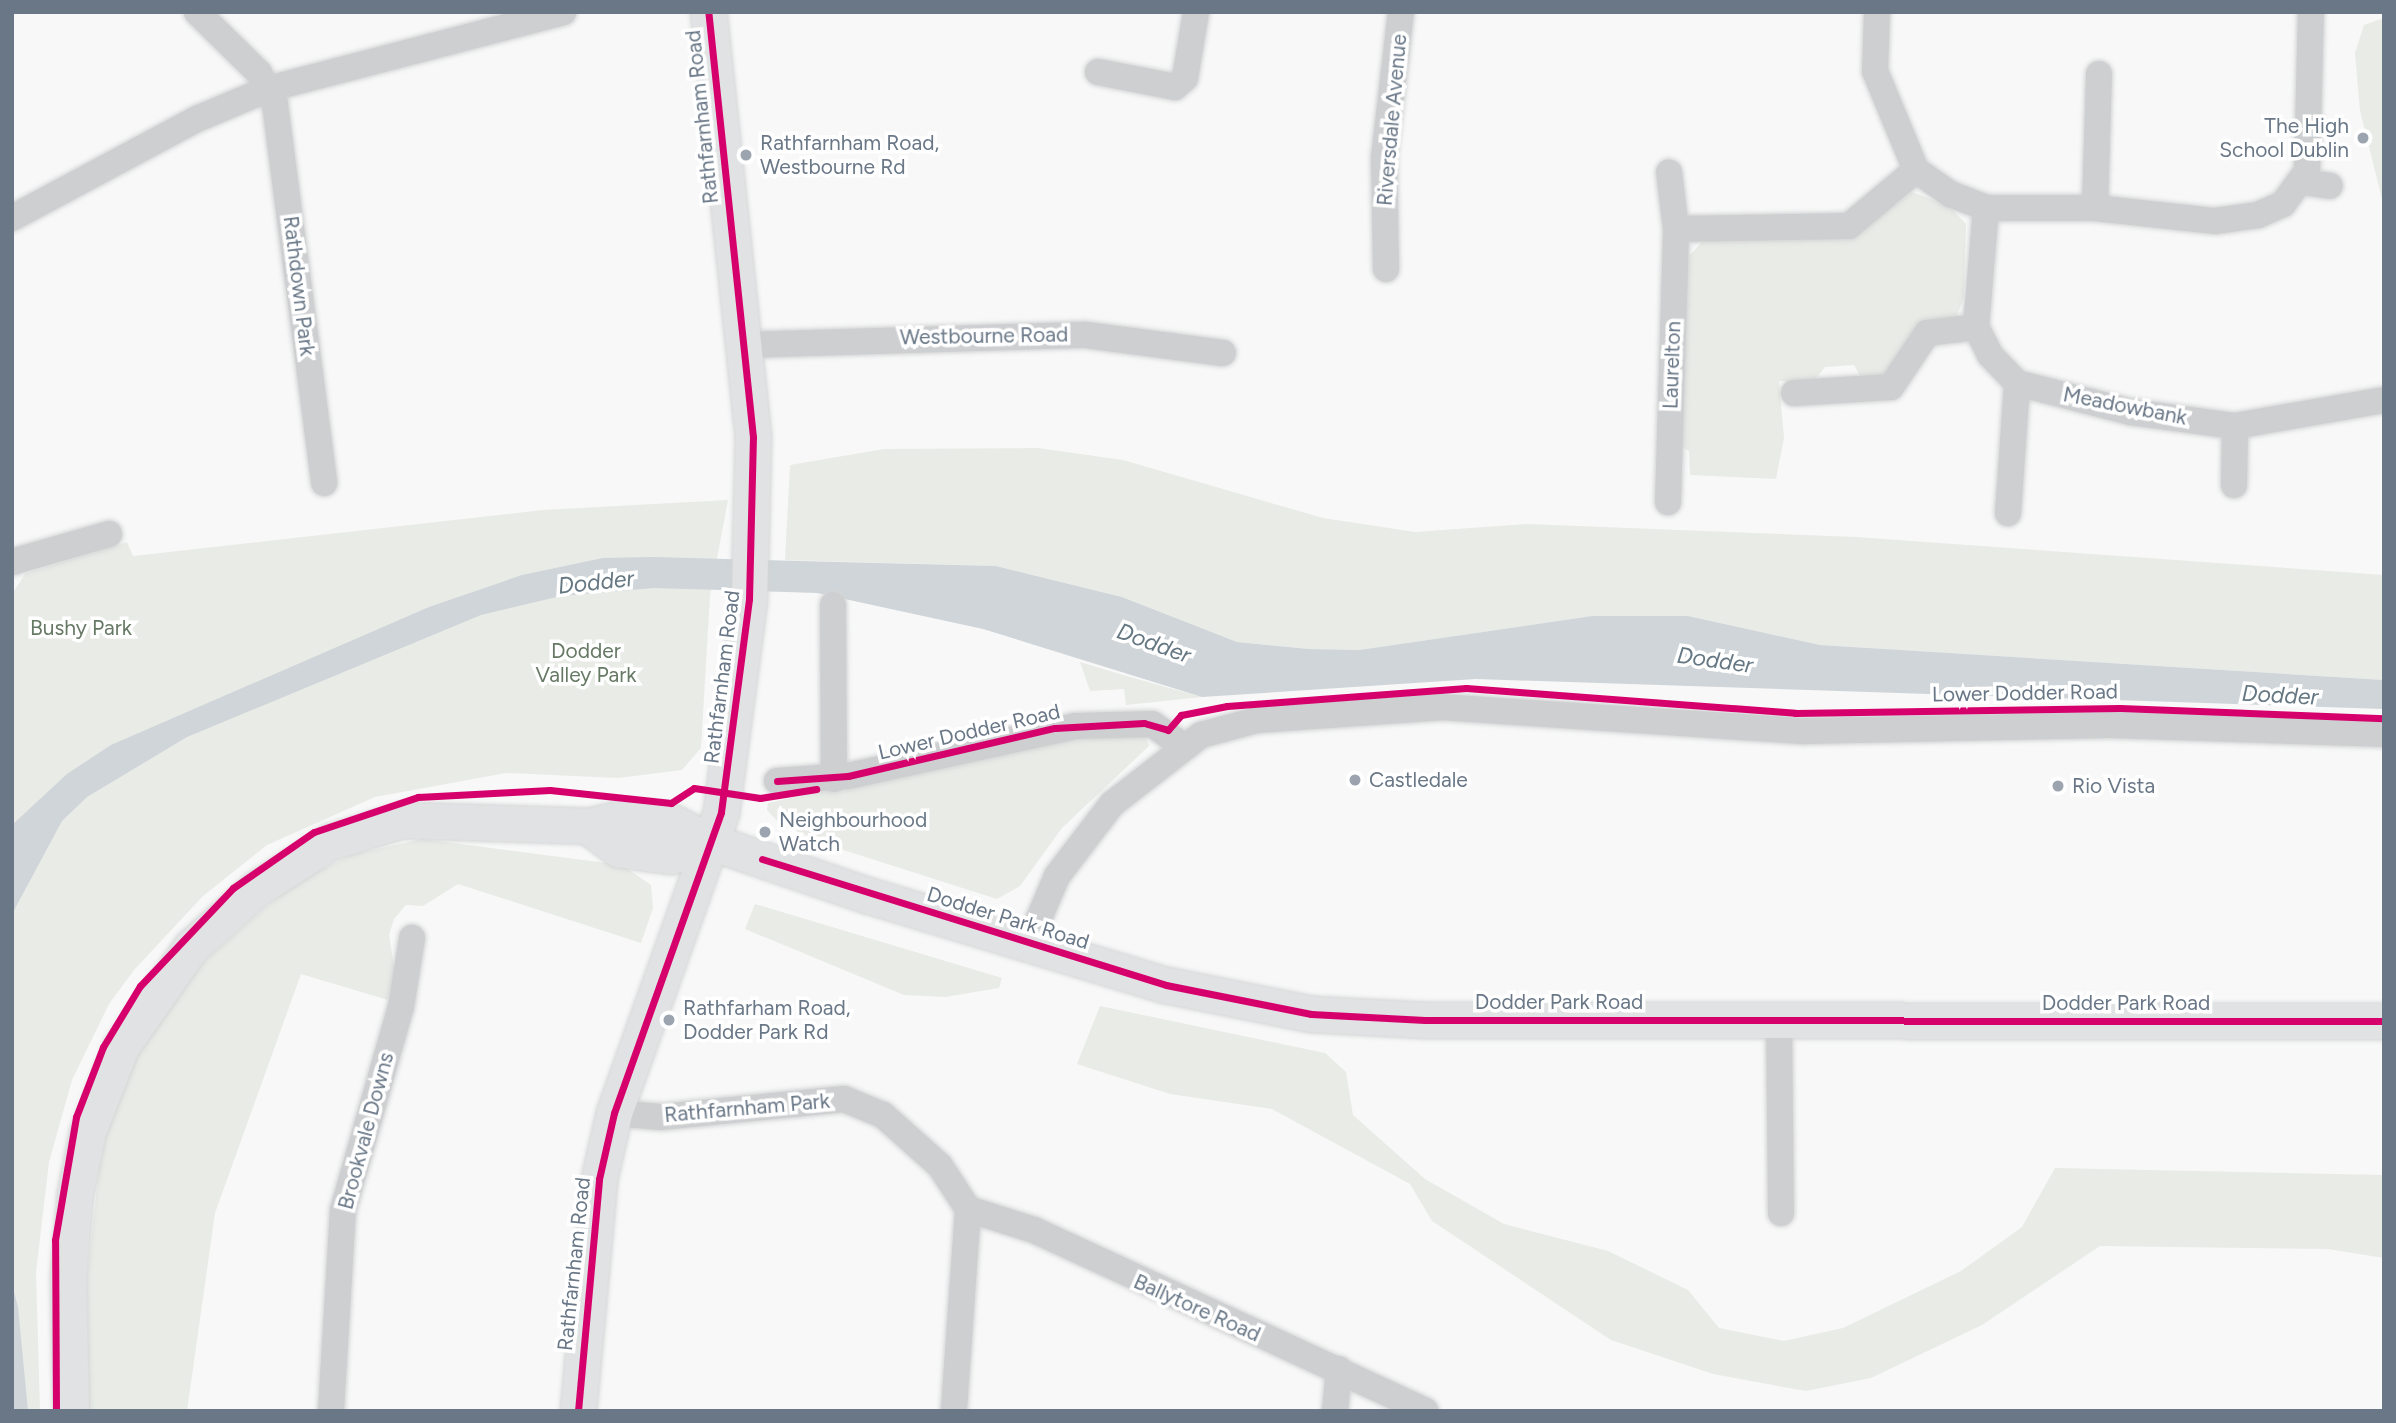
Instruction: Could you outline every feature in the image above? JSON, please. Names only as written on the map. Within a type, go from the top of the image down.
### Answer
[{"type":"main road","name":"Rathfarnham Road","points":[[578,1411],[585,1280],[614,1113],[711,842],[728,777],[750,599],[754,543],[743,345],[708,12]]},
{"type":"main road","points":[[71,1411],[68,1278],[87,1134],[121,1047],[191,947],[288,866],[363,830],[426,817],[588,826],[619,849],[671,856],[711,842]]},
{"type":"main road","name":"Dodder Park Road","points":[[711,842],[1178,988],[1311,1014],[1779,1021],[2384,1021]]},
{"type":"street","name":"Rathdown Park","points":[[197,12],[268,89],[281,144],[324,484]]},
{"type":"street","points":[[12,218],[197,119],[268,89],[563,12]]},
{"type":"street","points":[[1098,72],[1175,87],[1185,78],[1196,12]]},
{"type":"street","name":"Riversdale Avenue","points":[[1386,269],[1384,158],[1401,12]]},
{"type":"street","points":[[1877,12],[1875,71],[1916,170],[1950,194],[1986,208],[2095,208],[2215,221],[2283,204],[2303,181],[2312,136],[2311,12]]},
{"type":"street","points":[[2095,208],[2099,74]]},
{"type":"street","points":[[1676,229],[1849,226],[1916,170]]},
{"type":"street","name":"Laurelton","points":[[1668,502],[1676,229],[1670,172]]},
{"type":"street","points":[[2303,181],[2330,186]]},
{"type":"street","points":[[1986,208],[1976,327],[1990,355],[2017,383],[2008,513]]},
{"type":"street","points":[[1794,393],[1891,387],[1927,333],[1976,327]]},
{"type":"street","name":"Westbourne Road","points":[[743,345],[1086,335],[1223,353]]},
{"type":"street","name":"Meadowbank","points":[[2017,383],[2131,412],[2235,426],[2384,400]]},
{"type":"street","points":[[2234,485],[2235,426]]},
{"type":"street","points":[[12,562],[109,534]]},
{"type":"street","points":[[833,605],[834,779]]},
{"type":"street","name":"Lower Dodder Road","points":[[777,781],[834,779],[1075,726],[1152,724],[1184,746],[1231,724],[1410,707],[1805,732],[2111,725],[2384,734]]},
{"type":"street","points":[[1029,943],[1057,876],[1102,814],[1184,746]]},
{"type":"street","name":"Brookvale Downs","points":[[331,1411],[343,1210],[401,1006],[412,938]]},
{"type":"street","points":[[1779,1021],[1781,1213]]},
{"type":"street","name":"Rathfarnham Park","points":[[614,1113],[661,1117],[844,1099],[883,1115],[940,1166],[968,1209]]},
{"type":"street","points":[[954,1411],[968,1209]]},
{"type":"street","name":"Ballytore Road","points":[[968,1209],[1005,1218],[1339,1369],[1424,1411]]},
{"type":"street","points":[[1335,1411],[1339,1369]]},
{"type":"green space","points":[[2384,18],[2384,207],[2360,111],[2355,53],[2364,25]]},
{"type":"green space","points":[[1912,192],[1949,206],[1966,224],[1964,297],[1956,318],[1918,326],[1887,376],[1861,378],[1854,365],[1825,367],[1813,382],[1779,381],[1784,438],[1776,479],[1690,475],[1689,451],[1682,447],[1688,257],[1703,241],[1717,238],[1853,237]]},
{"type":"green space","points":[[1038,448],[1123,460],[1323,518],[1415,532],[1527,524],[1856,537],[2384,575],[2384,680],[1820,645],[1688,616],[1592,616],[1359,650],[1309,649],[1237,642],[1122,597],[996,566],[785,560],[790,465],[884,449]]},
{"type":"green space","name":"Dodder Valley Park","points":[[728,500],[710,596],[701,748],[682,770],[618,778],[506,773],[375,797],[267,845],[203,896],[134,970],[109,1004],[72,1080],[49,1162],[36,1272],[40,1411],[12,1411],[12,594],[25,574],[127,542],[133,556],[543,510]]},
{"type":"green space","points":[[1080,662],[1202,697],[1126,705],[1124,689],[1090,691]]},
{"type":"green space","points":[[1072,736],[1146,737],[1149,746],[1062,828],[1020,886],[997,899],[834,847],[780,824],[767,810],[768,803]]},
{"type":"green space","points":[[422,839],[622,865],[651,885],[653,908],[641,943],[458,884],[423,906],[406,905],[394,919],[389,935],[395,973],[388,1000],[301,974],[215,1213],[187,1411],[89,1411],[87,1278],[99,1169],[109,1121],[141,1048],[203,962],[293,884],[351,855]]},
{"type":"green space","points":[[755,904],[1002,978],[999,988],[945,997],[904,995],[745,929]]},
{"type":"green space","points":[[1100,1006],[1325,1053],[1346,1072],[1353,1115],[1425,1179],[1504,1224],[1608,1251],[1688,1290],[1719,1328],[1784,1341],[1843,1328],[1961,1271],[2022,1227],[2055,1168],[2384,1175],[2384,1258],[2328,1249],[2100,1246],[1982,1325],[1871,1378],[1806,1391],[1713,1374],[1611,1340],[1432,1221],[1410,1184],[1272,1109],[1170,1094],[1077,1064]]},
{"type":"water","name":"Dodder","points":[[603,558],[996,566],[1122,597],[1237,642],[1309,649],[1359,650],[1592,616],[1688,616],[1820,645],[2384,680],[2384,709],[1476,679],[1202,697],[983,629],[817,593],[654,588],[561,596],[481,615],[187,737],[87,797],[62,821],[12,914],[12,825],[67,774],[111,745],[429,607],[522,575]]},
{"type":"water","points":[[12,1284],[18,1307],[28,1411],[12,1411]]},
{"type":"cycle path","points":[[578,1411],[599,1179],[614,1113],[721,812],[749,599],[753,437],[708,12]]},
{"type":"cycle path","points":[[777,781],[848,776],[1055,728],[1144,723],[1168,730],[1181,715],[1227,706],[1466,688],[1795,713],[2120,708],[2384,718]]},
{"type":"cycle path","points":[[56,1411],[55,1240],[76,1117],[103,1047],[140,986],[233,888],[314,832],[418,797],[550,790],[671,803],[694,788],[760,798],[816,789]]},
{"type":"cycle path","points":[[762,859],[1166,985],[1311,1014],[1425,1020],[2384,1021]]},
{"type":"place","name":"The High School Dublin","points":[[2363,138]]},
{"type":"place","name":"Rathfarnham Road, Westbourne Rd","points":[[746,155]]},
{"type":"place","name":"Castledale","points":[[1355,780]]},
{"type":"place","name":"Rio Vista","points":[[2058,786]]},
{"type":"place","name":"Neighbourhood Watch","points":[[765,832]]},
{"type":"place","name":"Rathfarham Road, Dodder Park Rd","points":[[669,1020]]},
{"type":"park label","name":"Bushy Park","points":[[81,628]]}]
